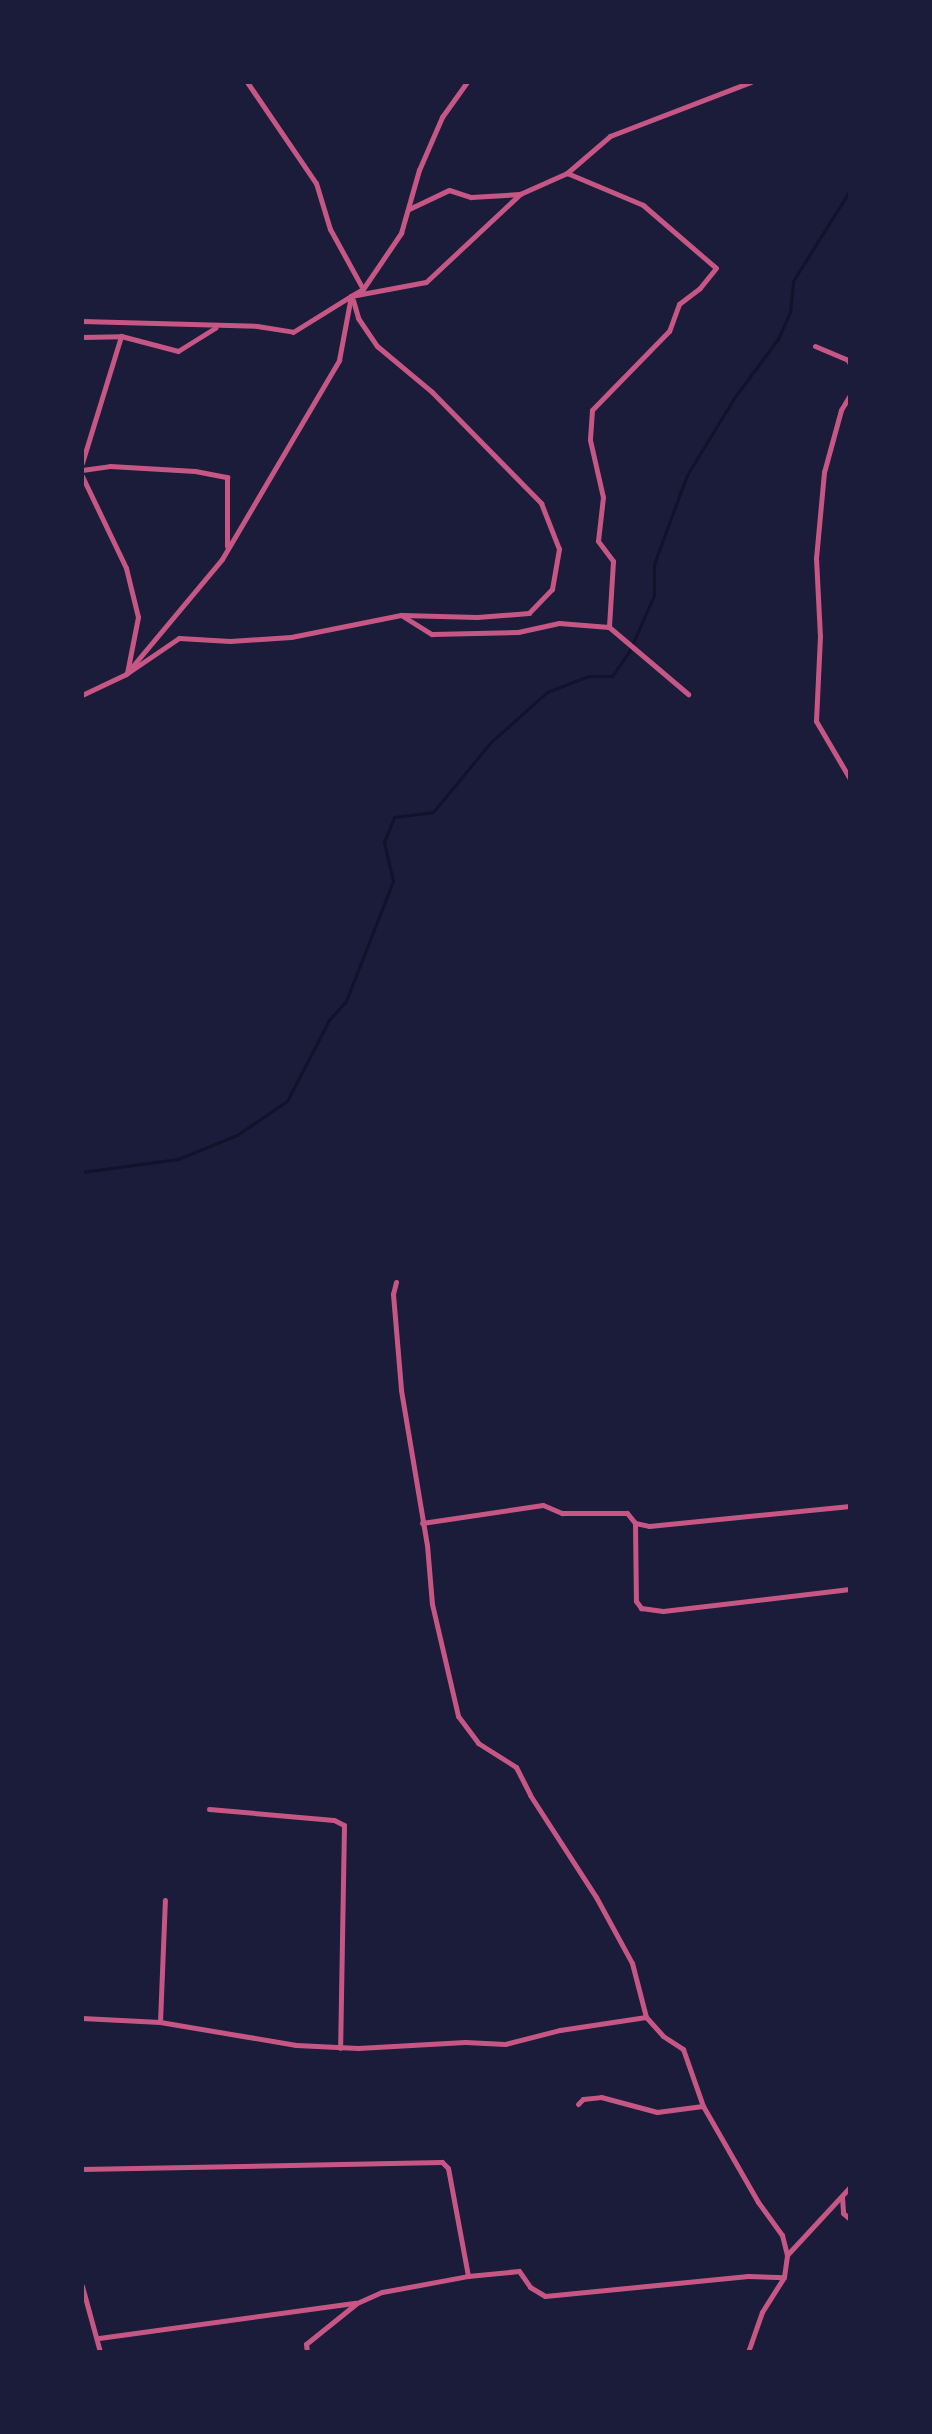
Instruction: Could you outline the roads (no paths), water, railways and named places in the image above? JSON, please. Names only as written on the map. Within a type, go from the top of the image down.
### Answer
[{"type":"street","points":[[247,82],[316,183],[330,229],[363,289]]},
{"type":"street","points":[[82,321],[257,326],[293,332],[363,289],[401,233],[419,170],[442,117],[467,82]]},
{"type":"street","points":[[351,296],[426,282],[520,194],[567,173],[610,136],[751,82]]},
{"type":"street","points":[[567,173],[643,205],[716,268],[700,288],[679,304],[669,331],[592,410],[590,440],[603,497],[598,541],[613,561],[609,627]]},
{"type":"street","points":[[408,209],[449,190],[471,197],[520,194]]},
{"type":"street","points":[[126,674],[227,550],[339,360],[351,296]]},
{"type":"street","points":[[82,695],[126,674],[179,638],[230,641],[291,637],[401,615],[477,617],[529,613],[552,589],[559,549],[541,503],[432,392],[377,346],[358,318],[351,296]]},
{"type":"street","points":[[82,337],[121,336],[178,351],[217,326]]},
{"type":"street","points":[[82,463],[121,336]]},
{"type":"street","points":[[815,346],[848,360],[850,364]]},
{"type":"street","points":[[850,395],[841,410],[824,472],[816,584],[820,636],[816,721],[850,779]]},
{"type":"street","points":[[126,674],[138,617],[126,568],[82,473],[110,466],[195,471],[227,477],[227,550]]},
{"type":"street","points":[[401,615],[432,634],[518,632],[559,623],[609,627],[688,694]]},
{"type":"street","points":[[396,1282],[393,1294],[401,1390],[432,1604],[458,1716],[478,1743],[516,1767],[632,1963],[646,2017],[663,2036],[683,2049],[703,2106],[758,2202],[782,2235],[787,2255],[784,2277],[762,2312],[748,2352]]},
{"type":"street","points":[[422,1523],[543,1505],[562,1513],[627,1513],[635,1523],[636,1601],[641,1608],[663,1611],[850,1589]]},
{"type":"street","points":[[635,1523],[649,1526],[850,1506]]},
{"type":"street","points":[[209,1809],[334,1820],[344,1825],[340,2048]]},
{"type":"street","points":[[160,2022],[165,1900]]},
{"type":"street","points":[[82,2018],[160,2022],[296,2045],[340,2048],[465,2042],[505,2044],[560,2030],[646,2017]]},
{"type":"street","points":[[578,2104],[583,2099],[601,2097],[657,2112],[703,2106]]},
{"type":"street","points":[[82,2169],[442,2162],[448,2168],[468,2276]]},
{"type":"street","points":[[787,2255],[850,2187]]},
{"type":"street","points":[[842,2197],[843,2213],[850,2219]]},
{"type":"street","points":[[307,2352],[306,2344],[357,2303],[382,2292],[468,2276],[519,2271],[530,2287],[545,2296],[748,2276],[784,2277]]},
{"type":"street","points":[[82,2286],[99,2338],[100,2352]]},
{"type":"street","points":[[99,2338],[357,2303]]},
{"type":"waterway","points":[[82,1172],[178,1159],[237,1135],[287,1101],[329,1020],[346,1001],[393,881],[384,842],[394,817],[433,812],[491,742],[547,692],[589,676],[612,676],[629,652],[654,595],[654,564],[687,475],[734,398],[778,339],[790,312],[793,281],[850,190]]}]
